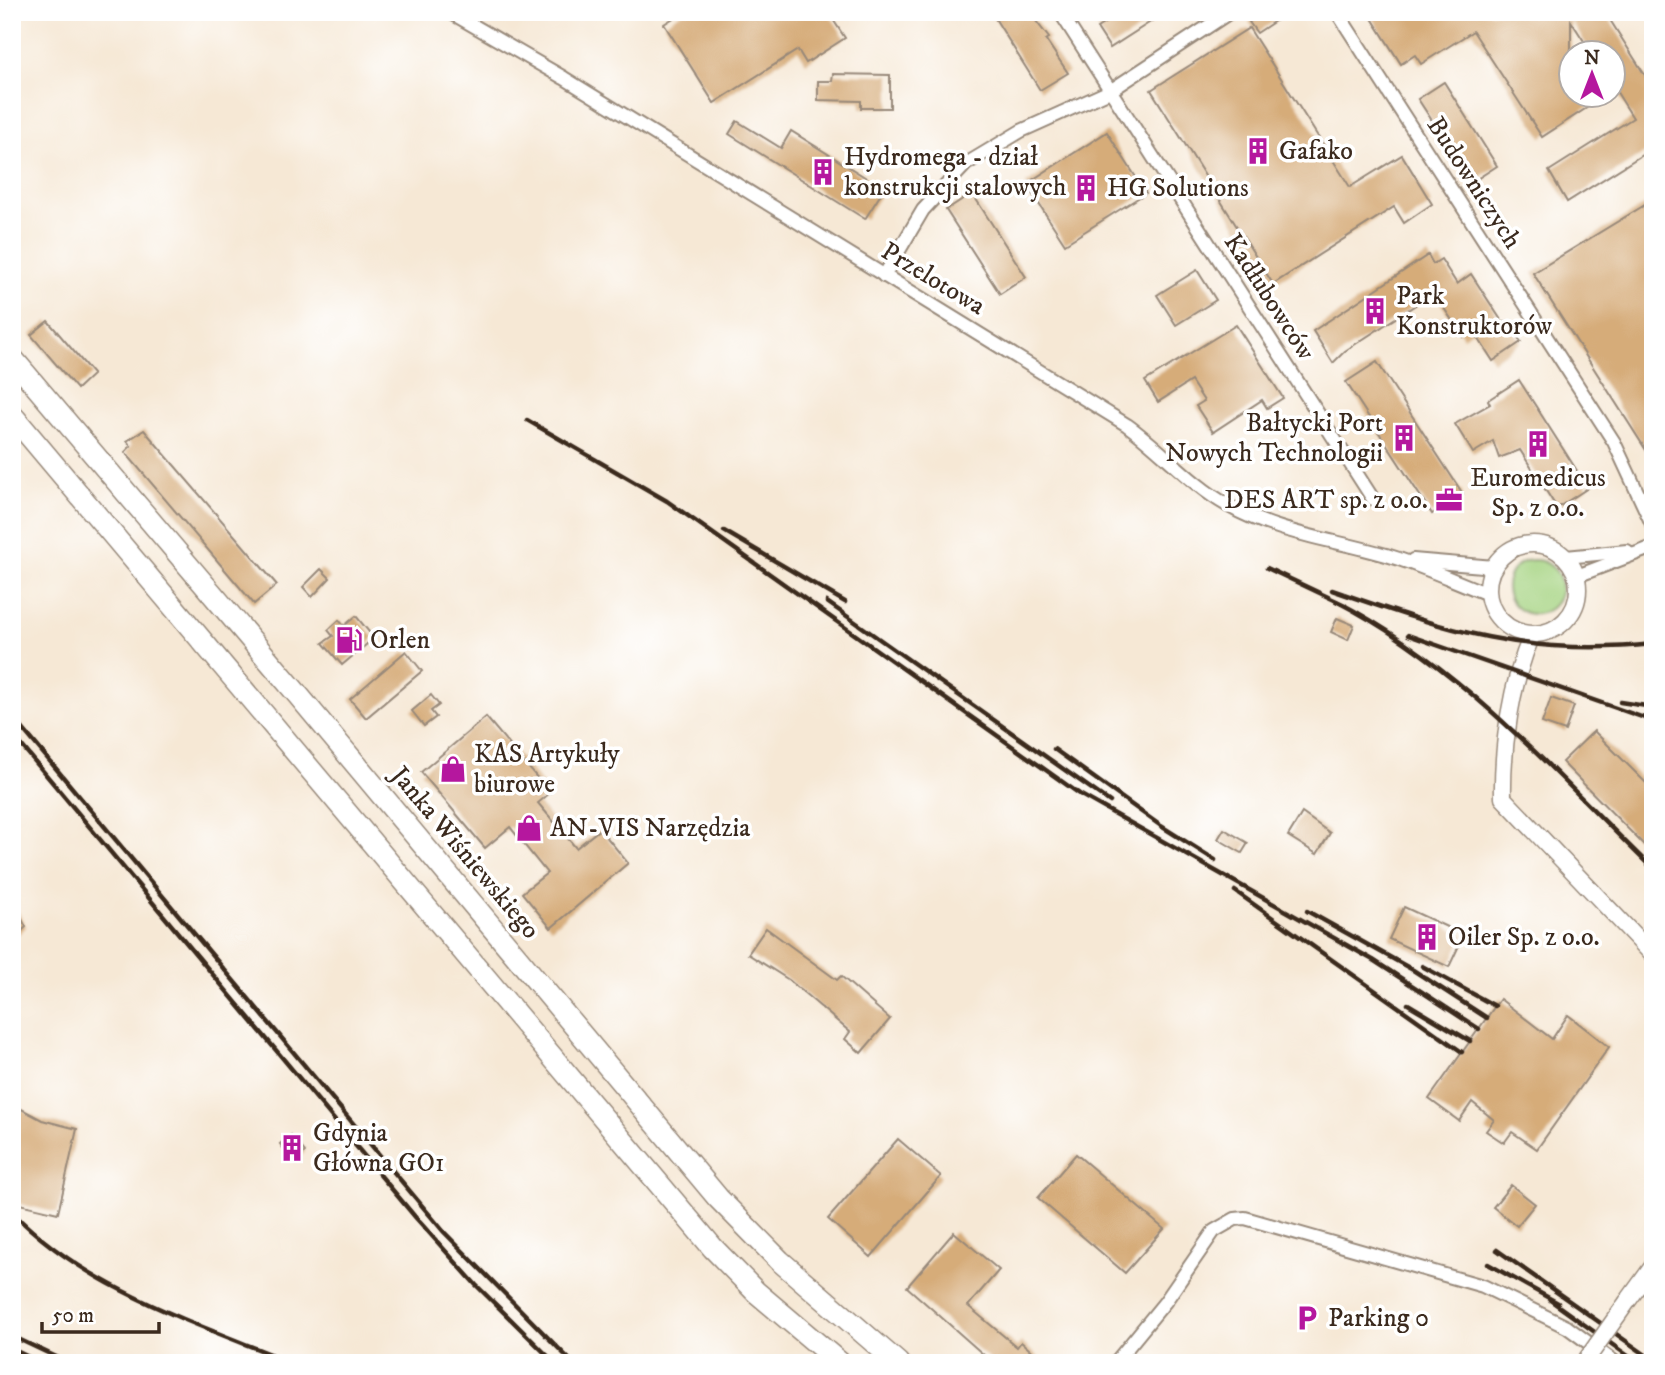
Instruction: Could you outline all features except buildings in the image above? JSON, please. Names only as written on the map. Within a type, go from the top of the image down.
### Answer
[{"type":"highway","name":"Janka Wiśniewskiego","points":[[12,358],[718,1198],[780,1261],[898,1363]]},
{"type":"highway","points":[[12,415],[713,1248],[756,1292],[840,1363]]},
{"type":"street","name":"Przelotowa","points":[[450,12],[464,16],[1128,425],[1196,484],[1227,505],[1302,534],[1398,559],[1488,594]]},
{"type":"street","name":"Kadłubowców","points":[[1060,12],[1373,499]]},
{"type":"street","points":[[884,276],[923,211],[966,164],[1021,131],[1110,91],[1230,12]]},
{"type":"street","name":"Budowniczych","points":[[1337,12],[1614,442],[1653,526]]},
{"type":"street","points":[[1527,544],[1555,549],[1566,557],[1577,576],[1577,601],[1567,620],[1545,633],[1532,635],[1511,628],[1496,614],[1488,594],[1494,567],[1502,556],[1527,544]]},
{"type":"street","points":[[1566,557],[1647,549]]},
{"type":"street","points":[[1577,576],[1647,549]]},
{"type":"street","name":"Przelotowa","points":[[1398,559],[1494,567]]},
{"type":"street","points":[[1511,628],[1518,669]]},
{"type":"street","points":[[1532,635],[1518,669],[1504,768],[1503,798],[1653,955]]},
{"type":"street","points":[[1115,1363],[1166,1301],[1214,1231],[1235,1219],[1245,1218],[1483,1286],[1567,1327],[1616,1363]]},
{"type":"street","points":[[1584,1363],[1653,1266]]},
{"type":"green space","points":[[1534,560],[1553,568],[1561,587],[1553,606],[1534,614],[1515,606],[1507,587],[1515,568]]},
{"type":"railway","points":[[527,420],[667,501],[1081,795],[1373,960],[1479,1029]]},
{"type":"railway","points":[[724,531],[845,602]]},
{"type":"railway","points":[[1267,568],[1345,605]]},
{"type":"railway","points":[[1332,590],[1414,618],[1489,637],[1565,647],[1653,644]]},
{"type":"railway","points":[[1336,601],[1424,656],[1465,689],[1542,759],[1653,869]]},
{"type":"railway","points":[[827,602],[1110,802]]},
{"type":"railway","points":[[1408,635],[1653,721]]},
{"type":"railway","points":[[1620,702],[1653,707]]},
{"type":"railway","points":[[12,716],[444,1232],[573,1363]]},
{"type":"railway","points":[[12,734],[416,1218],[476,1285],[555,1363]]},
{"type":"railway","points":[[1054,749],[1161,826],[1215,860]]},
{"type":"railway","points":[[1235,891],[1462,1052]]},
{"type":"railway","points":[[1307,911],[1413,970],[1487,1018]]},
{"type":"railway","points":[[1422,966],[1495,1006]]},
{"type":"railway","points":[[1408,1004],[1470,1041]]},
{"type":"railway","points":[[12,1212],[40,1238],[102,1280],[169,1313],[273,1355]]},
{"type":"railway","points":[[1497,1250],[1653,1360]]},
{"type":"railway","points":[[1488,1264],[1558,1303]]},
{"type":"railway","points":[[1550,1300],[1638,1363]]},
{"type":"railway","points":[[12,1336],[69,1363]]},
{"type":"railway","points":[[12,1349],[41,1363]]},
{"type":"place","name":"Gafako","points":[[1258,151]]},
{"type":"place","name":"Hydromega - dział konstrukcji stalowych","points":[[823,172]]},
{"type":"place","name":"HG Solutions","points":[[1086,188]]},
{"type":"place","name":"Park Konstruktorów","points":[[1375,311]]},
{"type":"place","name":"Bałtycki Port Nowych Technologii","points":[[1404,438]]},
{"type":"place","name":"Euromedicus Sp. z o.o.","points":[[1538,444]]},
{"type":"place","name":"DES ART sp. z o.o.","points":[[1449,500]]},
{"type":"place","name":"Orlen","points":[[349,640]]},
{"type":"place","name":"KAS Artykuły biurowe","points":[[453,769]]},
{"type":"place","name":"AN-VIS Narzędzia","points":[[529,828]]},
{"type":"place","name":"Oiler Sp. z o.o.","points":[[1427,937]]},
{"type":"place","name":"Gdynia Główna GO1","points":[[292,1148]]},
{"type":"place","name":"Parking 0","points":[[1307,1318]]}]
